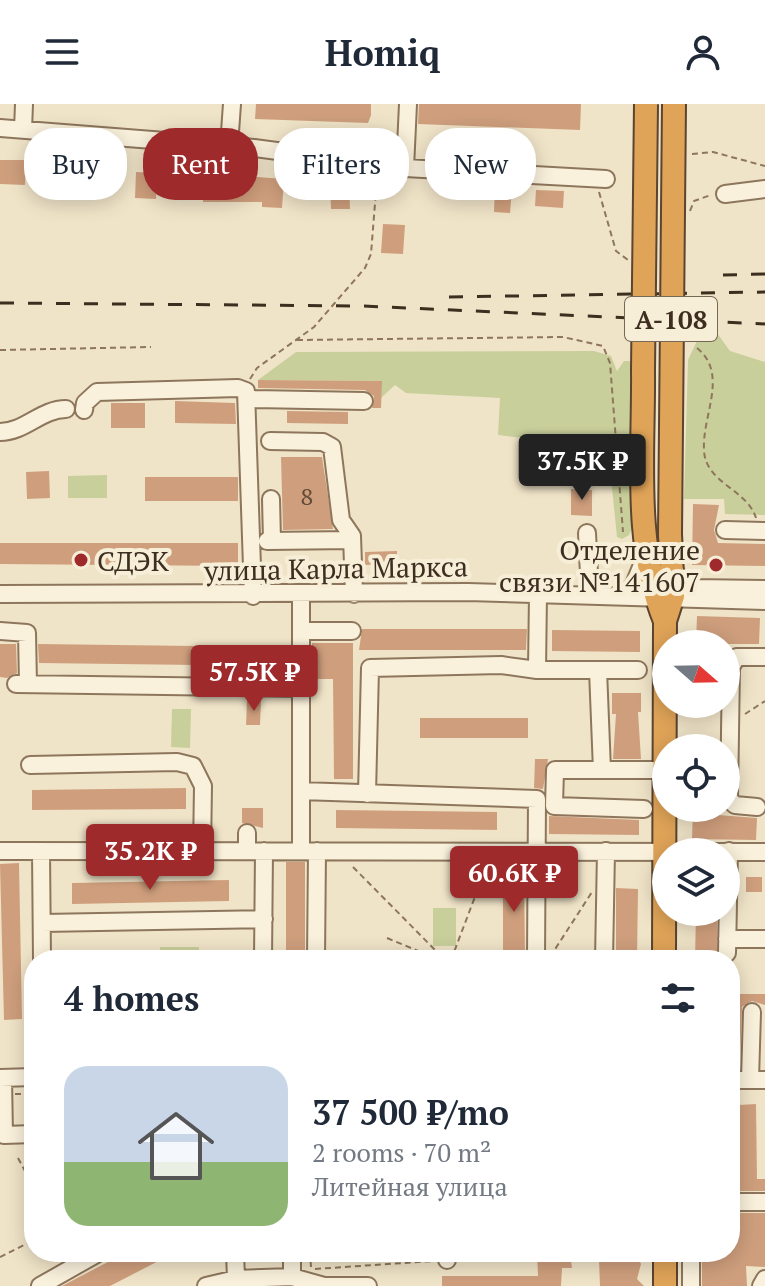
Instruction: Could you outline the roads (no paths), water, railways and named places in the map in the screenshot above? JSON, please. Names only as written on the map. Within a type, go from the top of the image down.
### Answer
[{"type":"highway","name":"А-108","points":[[646,104],[638,541],[674,594]]},
{"type":"highway","name":"А-108","points":[[665,734],[665,621],[674,594],[670,534],[674,104]]},
{"type":"highway","name":"А-108","points":[[664,926],[664,950]]},
{"type":"highway","points":[[665,1262],[665,1286]]},
{"type":"street","points":[[23,130],[24,104]]},
{"type":"street","points":[[230,128],[232,104]]},
{"type":"street","points":[[407,128],[408,104]]},
{"type":"street","points":[[0,128],[143,139]]},
{"type":"street","points":[[409,168],[606,179]]},
{"type":"street","points":[[725,194],[765,189]]},
{"type":"street","points":[[84,410],[85,403],[97,392],[238,388],[248,395],[364,401]]},
{"type":"street","points":[[248,395],[253,596]]},
{"type":"street","points":[[0,432],[18,430],[48,412],[66,409]]},
{"type":"street","points":[[270,441],[323,442],[332,447],[341,520],[352,540],[354,594]]},
{"type":"street","points":[[271,499],[269,540],[352,540]]},
{"type":"street","points":[[725,530],[762,531]]},
{"type":"street","points":[[587,533],[590,595]]},
{"type":"street","name":"А-108","points":[[618,595],[633,587],[639,579],[638,541]]},
{"type":"street","name":"улица Карла Маркса","points":[[0,594],[618,595],[765,589]]},
{"type":"street","points":[[537,670],[538,594]]},
{"type":"street","name":"улица Карла Маркса","points":[[674,594],[691,601],[765,601]]},
{"type":"street","points":[[301,595],[301,791],[309,851],[315,950]]},
{"type":"street","points":[[0,631],[27,633],[22,684],[302,688]]},
{"type":"street","points":[[301,631],[352,631]]},
{"type":"street","points":[[731,734],[732,662],[741,656],[765,657]]},
{"type":"street","points":[[367,794],[370,668],[501,665],[537,670],[638,670]]},
{"type":"street","points":[[598,670],[602,770]]},
{"type":"street","points":[[30,765],[177,762],[193,766],[203,786],[202,851]]},
{"type":"street","points":[[536,950],[536,851],[555,770],[652,770]]},
{"type":"street","points":[[301,791],[533,796],[554,806],[644,809]]},
{"type":"street","points":[[740,804],[757,807]]},
{"type":"street","points":[[247,833],[256,851],[264,919],[263,950]]},
{"type":"street","points":[[0,851],[652,851]]},
{"type":"street","points":[[41,851],[42,950]]},
{"type":"street","points":[[604,950],[606,851]]},
{"type":"street","points":[[740,851],[765,852]]},
{"type":"street","points":[[42,923],[264,919]]},
{"type":"street","points":[[727,926],[727,946],[765,939]]},
{"type":"street","points":[[752,1012],[758,1080]]},
{"type":"street","points":[[24,1077],[2,1078],[4,1135],[24,1134]]},
{"type":"street","points":[[740,1202],[765,1202]]},
{"type":"street","points":[[40,1286],[82,1262]]},
{"type":"street","points":[[235,1262],[236,1279]]},
{"type":"street","points":[[292,1262],[292,1277]]},
{"type":"street","points":[[691,1262],[691,1286]]},
{"type":"street","points":[[206,1286],[236,1279],[292,1277],[324,1286],[368,1286]]},
{"type":"street","points":[[761,1286],[765,1279]]},
{"type":"railway","points":[[723,275],[765,274]]},
{"type":"railway","points":[[449,297],[765,292]]},
{"type":"railway","points":[[0,303],[364,306],[765,324]]},
{"type":"place","name":"СДЭК","points":[[81,560]]},
{"type":"place","name":"Отделение связи №141607","points":[[716,565]]}]
